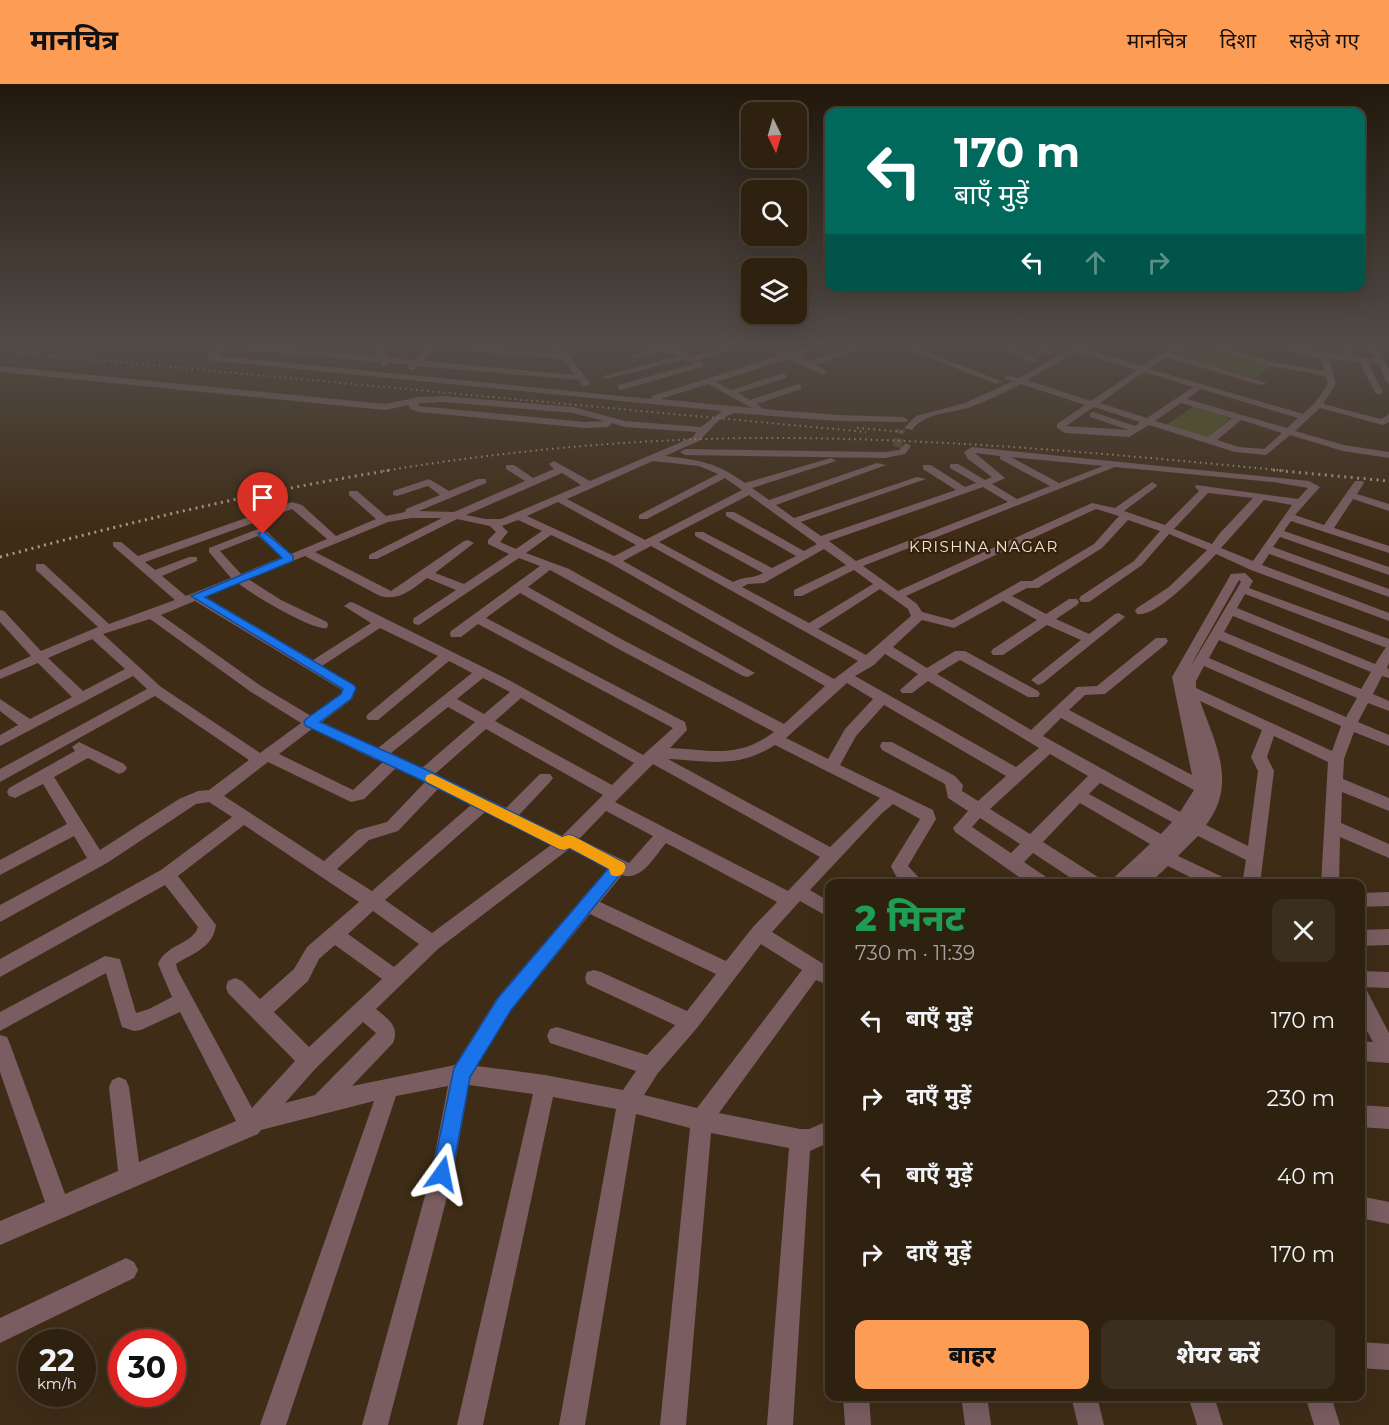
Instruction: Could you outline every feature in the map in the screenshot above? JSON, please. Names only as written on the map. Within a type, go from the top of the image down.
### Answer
[{"type":"street","points":[[371,406],[392,406]]},
{"type":"street","points":[[412,406],[420,409],[585,425],[616,423],[704,430]]},
{"type":"street","points":[[701,406],[906,425],[921,416],[968,406]]},
{"type":"street","points":[[755,406],[767,412]]},
{"type":"street","points":[[906,425],[916,413],[946,406]]},
{"type":"street","points":[[1087,406],[1060,427],[1065,430],[1129,434],[1169,406]]},
{"type":"street","points":[[1098,406],[1238,450],[1261,453],[1266,452],[1317,406]]},
{"type":"street","points":[[1201,406],[1352,451],[1389,455]]},
{"type":"street","points":[[1266,406],[1303,417]]},
{"type":"street","points":[[1321,406],[1384,419],[1378,428],[1389,432]]},
{"type":"street","points":[[400,516],[455,516],[494,524],[519,516],[696,439],[718,415],[736,410]]},
{"type":"street","points":[[1080,411],[1135,429]]},
{"type":"street","points":[[1210,441],[1239,417]]},
{"type":"street","points":[[671,449],[885,455],[902,452],[902,446]]},
{"type":"street","points":[[792,522],[915,495],[965,491],[999,477],[975,460],[970,451],[1273,479],[1314,486],[1288,516],[1255,566]]},
{"type":"street","points":[[996,452],[1059,487]]},
{"type":"street","points":[[653,458],[701,463],[726,474],[913,607],[918,615],[954,624],[1025,584],[1036,584],[1098,546],[1120,514],[1152,485]]},
{"type":"street","points":[[1054,459],[1085,476]]},
{"type":"street","points":[[614,561],[745,489],[830,460],[872,462],[881,465],[767,504]]},
{"type":"street","points":[[551,462],[588,485]]},
{"type":"street","points":[[798,592],[855,565],[1113,465]]},
{"type":"street","points":[[510,466],[533,482]]},
{"type":"street","points":[[954,466],[1017,503]]},
{"type":"street","points":[[927,467],[965,491]]},
{"type":"street","points":[[373,557],[455,516],[562,469]]},
{"type":"street","points":[[468,471],[501,496]]},
{"type":"street","points":[[1196,473],[1201,489],[1300,503]]},
{"type":"street","points":[[643,517],[726,474]]},
{"type":"street","points":[[732,588],[746,580],[760,580],[822,542],[915,495],[921,479]]},
{"type":"street","points":[[0,675],[100,631],[152,614],[333,540],[400,516],[482,481]]},
{"type":"street","points":[[397,493],[429,482],[448,495]]},
{"type":"street","points":[[1327,529],[1359,483]]},
{"type":"street","points":[[998,652],[1045,619],[1138,563],[1187,507],[1206,490]]},
{"type":"street","points":[[353,493],[384,520]]},
{"type":"street","points":[[1350,495],[1389,508]]},
{"type":"street","points":[[1141,611],[1173,590],[1214,550],[1224,535],[1261,496]]},
{"type":"street","points":[[558,498],[648,543],[869,662]]},
{"type":"street","points":[[135,561],[292,505],[298,507],[333,540]]},
{"type":"street","points":[[897,596],[1094,506],[1168,530],[1255,566],[1260,571],[1389,617]]},
{"type":"street","points":[[729,514],[803,555]]},
{"type":"street","points":[[519,516],[614,561],[768,646],[840,681],[882,698],[1017,775]]},
{"type":"street","points":[[1288,516],[1389,550]]},
{"type":"street","points":[[494,524],[502,532],[493,543],[550,565],[748,673]]},
{"type":"street","points":[[419,621],[463,588],[550,531]]},
{"type":"street","points":[[289,558],[258,532],[215,548],[213,551],[239,578],[261,595],[322,625]]},
{"type":"street","points":[[1277,532],[1389,571]]},
{"type":"street","points":[[699,534],[772,573]]},
{"type":"street","points":[[306,552],[388,595],[400,592],[468,543]]},
{"type":"street","points":[[117,544],[153,575],[190,599],[350,688],[347,696],[212,796]]},
{"type":"street","points":[[1267,549],[1389,593]]},
{"type":"street","points":[[153,575],[193,559]]},
{"type":"street","points":[[456,634],[550,565]]},
{"type":"street","points":[[40,567],[134,670],[156,690],[212,730],[264,758],[351,796],[358,795],[394,761]]},
{"type":"street","points":[[425,573],[463,588]]},
{"type":"street","points":[[1141,879],[1189,824],[1195,806],[1209,791],[1213,764],[1189,690],[1192,675],[1246,580],[1236,576],[1189,656],[1179,678],[1209,791]]},
{"type":"street","points":[[809,629],[879,585]]},
{"type":"street","points":[[519,587],[781,736],[831,768],[928,816],[899,866],[902,873],[910,879]]},
{"type":"street","points":[[1242,588],[1389,644]]},
{"type":"street","points":[[1003,596],[1091,640]]},
{"type":"street","points":[[350,606],[378,623],[482,672],[650,757],[832,856]]},
{"type":"street","points":[[1230,610],[1383,671]]},
{"type":"street","points":[[0,614],[81,698]]},
{"type":"street","points":[[152,614],[237,676],[310,722],[507,817],[619,867],[632,870],[665,833]]},
{"type":"street","points":[[650,757],[721,759],[744,754],[781,736],[840,681],[869,662],[885,648],[918,615]]},
{"type":"street","points":[[1038,680],[1119,617]]},
{"type":"street","points":[[254,1123],[309,1061],[432,943],[566,842],[608,798],[680,730],[680,726],[477,618]]},
{"type":"street","points":[[313,666],[378,623]]},
{"type":"street","points":[[1217,634],[1389,706]]},
{"type":"street","points":[[1034,736],[1082,690],[1100,691],[1161,641]]},
{"type":"street","points":[[885,648],[1099,774],[1189,824],[1256,857]]},
{"type":"street","points":[[1330,879],[1336,759],[1350,723],[1383,671],[1389,651]]},
{"type":"street","points":[[907,690],[927,674],[960,654],[1033,694]]},
{"type":"street","points":[[373,717],[447,656]]},
{"type":"street","points":[[1201,660],[1389,741]]},
{"type":"street","points":[[0,741],[134,670]]},
{"type":"street","points":[[379,755],[482,672]]},
{"type":"street","points":[[0,776],[156,690]]},
{"type":"street","points":[[1189,690],[1270,726],[1336,759]]},
{"type":"street","points":[[325,870],[364,835],[392,827],[430,778],[486,721],[519,692]]},
{"type":"street","points":[[831,768],[850,733],[882,698]]},
{"type":"street","points":[[447,700],[486,721],[665,833],[825,909]]},
{"type":"street","points":[[0,704],[29,726]]},
{"type":"street","points":[[1060,712],[1209,791]]},
{"type":"street","points":[[1252,879],[1266,771],[1259,757],[1270,726]]},
{"type":"street","points":[[65,740],[119,768]]},
{"type":"street","points":[[887,746],[954,783],[954,794],[1087,879]]},
{"type":"street","points":[[1036,879],[961,830],[962,826],[978,810],[1050,746]]},
{"type":"street","points":[[15,792],[88,751]]},
{"type":"street","points":[[1012,863],[1029,843],[1099,774]]},
{"type":"street","points":[[46,776],[97,860]]},
{"type":"street","points":[[507,817],[545,778]]},
{"type":"street","points":[[1334,782],[1389,805]]},
{"type":"street","points":[[0,914],[140,835],[190,800],[204,795],[212,796],[371,900],[432,943]]},
{"type":"street","points":[[1079,795],[1213,879]]},
{"type":"street","points":[[572,1425],[628,1101],[651,1066],[690,1022],[759,933],[875,810],[891,797]]},
{"type":"street","points":[[260,1012],[302,975],[310,957],[334,934],[482,805]]},
{"type":"street","points":[[0,969],[167,875],[243,817]]},
{"type":"street","points":[[0,868],[78,826]]},
{"type":"street","points":[[1333,827],[1389,850]]},
{"type":"street","points":[[1122,879],[1164,850]]},
{"type":"street","points":[[375,1425],[442,1174],[461,1074],[504,1004],[619,867]]},
{"type":"street","points":[[167,875],[208,929],[203,938],[170,958],[167,964],[169,973],[254,1123]]},
{"type":"street","points":[[1365,900],[1389,899]]},
{"type":"street","points":[[589,905],[729,971]]},
{"type":"street","points":[[673,1425],[701,1120],[822,973],[759,933]]},
{"type":"street","points":[[334,934],[395,978]]},
{"type":"street","points":[[1365,938],[1389,937]]},
{"type":"street","points":[[0,1022],[105,964],[113,965],[129,1021],[133,1023],[141,1022],[183,1000]]},
{"type":"street","points":[[594,978],[690,1022]]},
{"type":"street","points":[[1365,979],[1389,980]]},
{"type":"street","points":[[235,987],[309,1061]]},
{"type":"street","points":[[1365,1006],[1389,1052],[1365,1051]]},
{"type":"street","points":[[319,1106],[386,1036],[385,1028],[362,1010]]},
{"type":"street","points":[[557,1036],[651,1066]]},
{"type":"street","points":[[0,1044],[59,1209]]},
{"type":"street","points":[[0,1233],[254,1123],[389,1087],[461,1074],[545,1085],[628,1101],[701,1120],[800,1140],[811,1140],[825,1133]]},
{"type":"street","points":[[470,1425],[545,1085]]},
{"type":"street","points":[[119,1087],[130,1178]]},
{"type":"street","points":[[273,1425],[389,1087]]},
{"type":"street","points":[[1365,1116],[1389,1118]]},
{"type":"street","points":[[780,1425],[800,1140]]},
{"type":"street","points":[[1365,1209],[1389,1213]]},
{"type":"street","points":[[0,1331],[126,1270]]},
{"type":"street","points":[[1365,1355],[1389,1357]]},
{"type":"street","points":[[856,1401],[858,1425]]},
{"type":"street","points":[[975,1401],[978,1425]]},
{"type":"street","points":[[1085,1401],[1090,1425]]},
{"type":"street","points":[[1202,1401],[1209,1425]]},
{"type":"street","points":[[1320,1401],[1327,1425]]},
{"type":"green space","points":[[1194,406],[1230,418],[1207,438],[1166,425]]},
{"type":"tunnel","points":[[897,447],[901,429]]},
{"type":"railway","points":[[584,406],[866,432]]},
{"type":"railway","points":[[857,428],[905,432]]},
{"type":"railway","points":[[383,471],[484,456],[585,446],[737,438],[913,441],[1101,454],[1288,471]]},
{"type":"railway","points":[[0,557],[195,508],[392,470]]},
{"type":"railway","points":[[1273,470],[1389,481]]},
{"type":"slow traffic","points":[[432,779],[564,844],[568,841],[619,867],[616,871]]},
{"type":"district","name":"KRISHNA NAGAR","points":[[984,547]]},
{"type":"route","points":[[263,534],[289,558],[196,596],[350,688],[347,696],[310,722],[564,844],[568,841],[619,867],[504,1004],[461,1074],[442,1174]]}]
